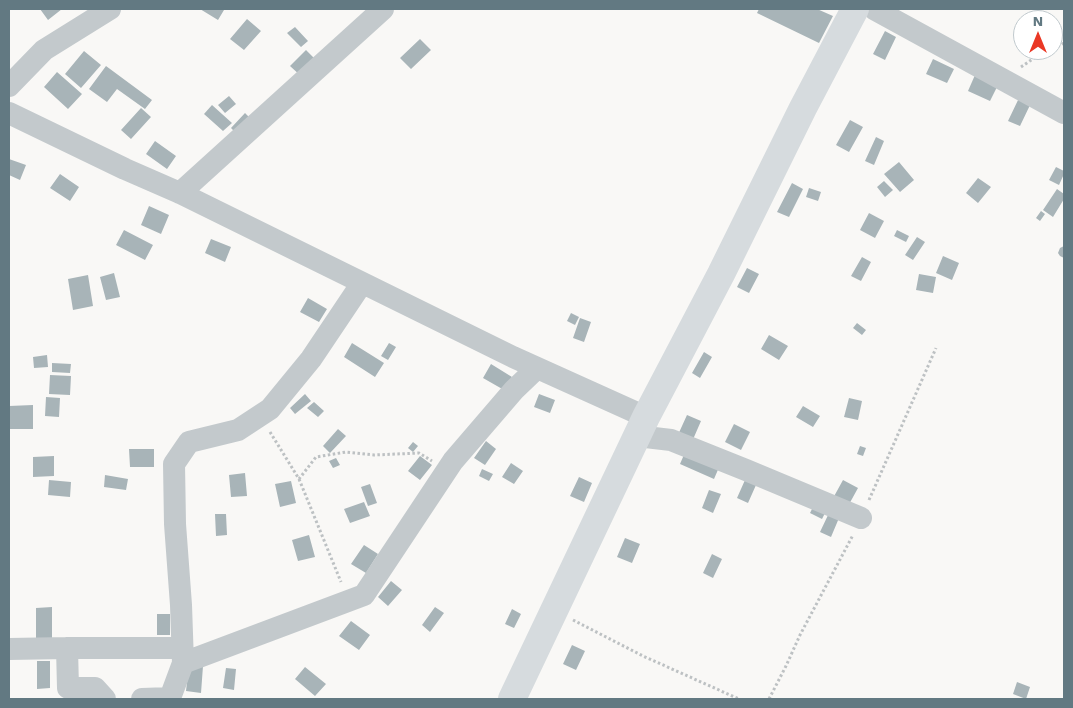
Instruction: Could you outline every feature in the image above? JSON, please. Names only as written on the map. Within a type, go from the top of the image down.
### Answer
[{"type":"main road","points":[[512,699],[641,427],[854,11]]},
{"type":"street","points":[[9,86],[44,50],[110,9]]},
{"type":"street","points":[[180,193],[383,9]]},
{"type":"street","points":[[854,11],[1005,81],[1064,113]]},
{"type":"street","points":[[9,113],[125,169],[180,193],[537,368],[641,427],[861,518]]},
{"type":"street","points":[[142,699],[170,699],[183,655],[175,524],[174,464],[189,442],[238,430],[270,410],[311,358],[362,283]]},
{"type":"street","points":[[9,649],[67,648],[183,655],[364,595],[453,461],[514,390],[537,368]]},
{"type":"street","points":[[67,648],[68,688],[95,688],[105,699]]},
{"type":"path","points":[[1005,81],[1031,60]]},
{"type":"path","points":[[261,416],[300,479],[349,601]]},
{"type":"path","points":[[300,479],[316,457],[346,452],[374,455],[419,453],[447,470]]},
{"type":"path","points":[[554,611],[643,656],[739,699]]},
{"type":"building","points":[[40,9],[62,9],[48,20]]},
{"type":"building","points":[[200,9],[222,9],[224,10],[218,20]]},
{"type":"building","points":[[759,9],[817,9],[833,16],[819,43],[757,13]]},
{"type":"building","points":[[247,19],[261,31],[244,50],[230,39]]},
{"type":"building","points":[[295,27],[308,41],[301,47],[287,33]]},
{"type":"building","points":[[885,31],[896,37],[885,60],[873,54]]},
{"type":"building","points":[[420,39],[431,50],[411,69],[400,58]]},
{"type":"building","points":[[306,50],[318,62],[302,77],[290,66]]},
{"type":"building","points":[[84,51],[101,65],[81,88],[65,74]]},
{"type":"building","points":[[933,59],[954,69],[947,83],[926,74]]},
{"type":"building","points":[[106,66],[152,100],[145,109],[117,89],[107,102],[89,89]]},
{"type":"building","points":[[57,72],[82,94],[68,109],[44,87]]},
{"type":"building","points":[[975,75],[998,85],[990,101],[968,91]]},
{"type":"building","points":[[229,96],[236,104],[225,113],[218,105]]},
{"type":"building","points":[[1019,98],[1031,103],[1020,126],[1008,121]]},
{"type":"building","points":[[212,105],[232,123],[223,131],[204,114]]},
{"type":"building","points":[[141,108],[151,117],[131,139],[121,130]]},
{"type":"building","points":[[245,113],[254,122],[240,137],[231,128]]},
{"type":"building","points":[[850,120],[863,127],[849,152],[836,145]]},
{"type":"building","points":[[876,137],[884,141],[874,165],[865,161]]},
{"type":"building","points":[[155,141],[176,156],[167,169],[146,154]]},
{"type":"building","points":[[9,159],[26,165],[20,180],[9,175]]},
{"type":"building","points":[[899,162],[914,180],[900,192],[884,174]]},
{"type":"building","points":[[1056,167],[1064,171],[1059,185],[1049,180]]},
{"type":"building","points":[[60,174],[79,187],[70,201],[50,188]]},
{"type":"building","points":[[978,178],[991,187],[978,203],[966,193]]},
{"type":"building","points":[[884,181],[893,190],[885,197],[877,187]]},
{"type":"building","points":[[792,183],[803,189],[789,217],[777,212]]},
{"type":"building","points":[[809,188],[821,192],[818,201],[806,197]]},
{"type":"building","points":[[1057,189],[1064,194],[1064,199],[1053,217],[1043,210]]},
{"type":"building","points":[[149,206],[169,215],[161,234],[141,225]]},
{"type":"building","points":[[1041,211],[1045,214],[1040,221],[1036,218]]},
{"type":"building","points":[[869,213],[884,221],[875,238],[860,230]]},
{"type":"building","points":[[124,230],[153,245],[145,260],[116,245]]},
{"type":"building","points":[[897,230],[909,236],[906,242],[894,236]]},
{"type":"building","points":[[917,237],[925,242],[913,260],[905,255]]},
{"type":"building","points":[[211,239],[231,247],[225,262],[205,253]]},
{"type":"building","points":[[1064,246],[1064,258],[1058,253],[1060,248]]},
{"type":"building","points":[[943,256],[959,263],[952,280],[936,273]]},
{"type":"building","points":[[862,257],[871,262],[861,281],[851,276]]},
{"type":"building","points":[[747,268],[759,274],[749,293],[737,287]]},
{"type":"building","points":[[114,273],[120,297],[106,300],[100,277]]},
{"type":"building","points":[[919,274],[936,277],[933,293],[916,290]]},
{"type":"building","points":[[88,275],[93,306],[73,310],[68,279]]},
{"type":"building","points":[[308,298],[327,309],[319,322],[300,312]]},
{"type":"building","points":[[571,313],[579,317],[575,325],[567,321]]},
{"type":"building","points":[[580,318],[591,322],[584,342],[573,338]]},
{"type":"building","points":[[857,323],[866,330],[862,335],[853,328]]},
{"type":"building","points":[[769,335],[788,346],[779,360],[761,349]]},
{"type":"building","points":[[352,343],[384,363],[375,377],[344,357]]},
{"type":"building","points":[[389,343],[396,347],[388,360],[381,356]]},
{"type":"building","points":[[704,352],[712,357],[700,378],[692,373]]},
{"type":"building","points":[[47,355],[48,367],[34,368],[33,357]]},
{"type":"building","points":[[52,363],[71,364],[70,373],[52,372]]},
{"type":"building","points":[[491,364],[512,377],[504,390],[483,378]]},
{"type":"building","points":[[50,375],[71,376],[70,395],[49,394]]},
{"type":"building","points":[[305,394],[311,401],[295,414],[290,408]]},
{"type":"building","points":[[539,394],[555,400],[550,413],[534,407]]},
{"type":"building","points":[[46,397],[60,398],[59,417],[45,416]]},
{"type":"building","points":[[849,398],[862,401],[858,420],[844,417]]},
{"type":"building","points":[[314,402],[324,411],[318,417],[307,408]]},
{"type":"building","points":[[33,405],[33,429],[9,429],[9,406]]},
{"type":"building","points":[[803,406],[820,416],[813,427],[796,417]]},
{"type":"building","points":[[687,415],[701,421],[691,444],[677,437]]},
{"type":"building","points":[[734,424],[750,432],[741,450],[725,442]]},
{"type":"building","points":[[338,429],[346,436],[330,453],[323,446]]},
{"type":"building","points":[[486,441],[496,449],[485,465],[474,458]]},
{"type":"building","points":[[413,442],[418,446],[413,452],[408,448]]},
{"type":"building","points":[[860,446],[866,448],[863,456],[857,454]]},
{"type":"building","points":[[129,449],[154,449],[154,467],[130,467]]},
{"type":"building","points":[[686,450],[720,465],[714,479],[680,464]]},
{"type":"building","points":[[54,456],[54,476],[33,477],[33,457]]},
{"type":"building","points":[[420,456],[432,465],[420,480],[408,471]]},
{"type":"building","points":[[336,458],[340,465],[333,468],[329,461]]},
{"type":"building","points":[[511,463],[523,471],[514,484],[502,477]]},
{"type":"building","points":[[482,469],[493,474],[489,481],[479,476]]},
{"type":"building","points":[[245,473],[247,496],[231,497],[229,475]]},
{"type":"building","points":[[105,475],[128,479],[126,490],[104,487]]},
{"type":"building","points":[[579,477],[592,483],[584,502],[570,496]]},
{"type":"building","points":[[49,480],[71,482],[70,497],[48,495]]},
{"type":"building","points":[[745,480],[756,485],[748,503],[737,498]]},
{"type":"building","points":[[843,480],[858,488],[847,508],[832,500]]},
{"type":"building","points":[[291,481],[296,503],[280,507],[275,484]]},
{"type":"building","points":[[370,484],[377,503],[368,506],[361,487]]},
{"type":"building","points":[[709,490],[721,494],[713,513],[702,508]]},
{"type":"building","points":[[364,502],[370,516],[350,523],[344,509]]},
{"type":"building","points":[[815,503],[827,509],[822,519],[810,513]]},
{"type":"building","points":[[829,513],[839,518],[831,537],[820,532]]},
{"type":"building","points":[[215,514],[226,514],[227,535],[216,536]]},
{"type":"building","points":[[309,535],[315,557],[298,561],[292,540]]},
{"type":"building","points":[[625,538],[640,544],[632,563],[617,557]]},
{"type":"building","points":[[364,545],[378,554],[366,573],[351,564]]},
{"type":"building","points":[[712,554],[722,559],[713,578],[703,573]]},
{"type":"building","points":[[391,581],[402,590],[388,606],[378,597]]},
{"type":"building","points":[[52,607],[52,641],[36,641],[36,608]]},
{"type":"building","points":[[435,607],[444,613],[430,632],[422,625]]},
{"type":"building","points":[[512,609],[521,614],[514,628],[505,624]]},
{"type":"building","points":[[157,614],[170,614],[170,635],[157,635]]},
{"type":"building","points":[[351,621],[370,635],[359,650],[339,636]]},
{"type":"building","points":[[572,645],[585,651],[576,670],[563,664]]},
{"type":"building","points":[[37,661],[50,661],[50,688],[37,689]]},
{"type":"building","points":[[189,665],[203,666],[201,693],[186,691]]},
{"type":"building","points":[[305,667],[326,684],[315,696],[295,679]]},
{"type":"building","points":[[226,668],[236,669],[234,690],[223,688]]},
{"type":"building","points":[[1017,682],[1030,687],[1026,699],[1013,694]]}]
